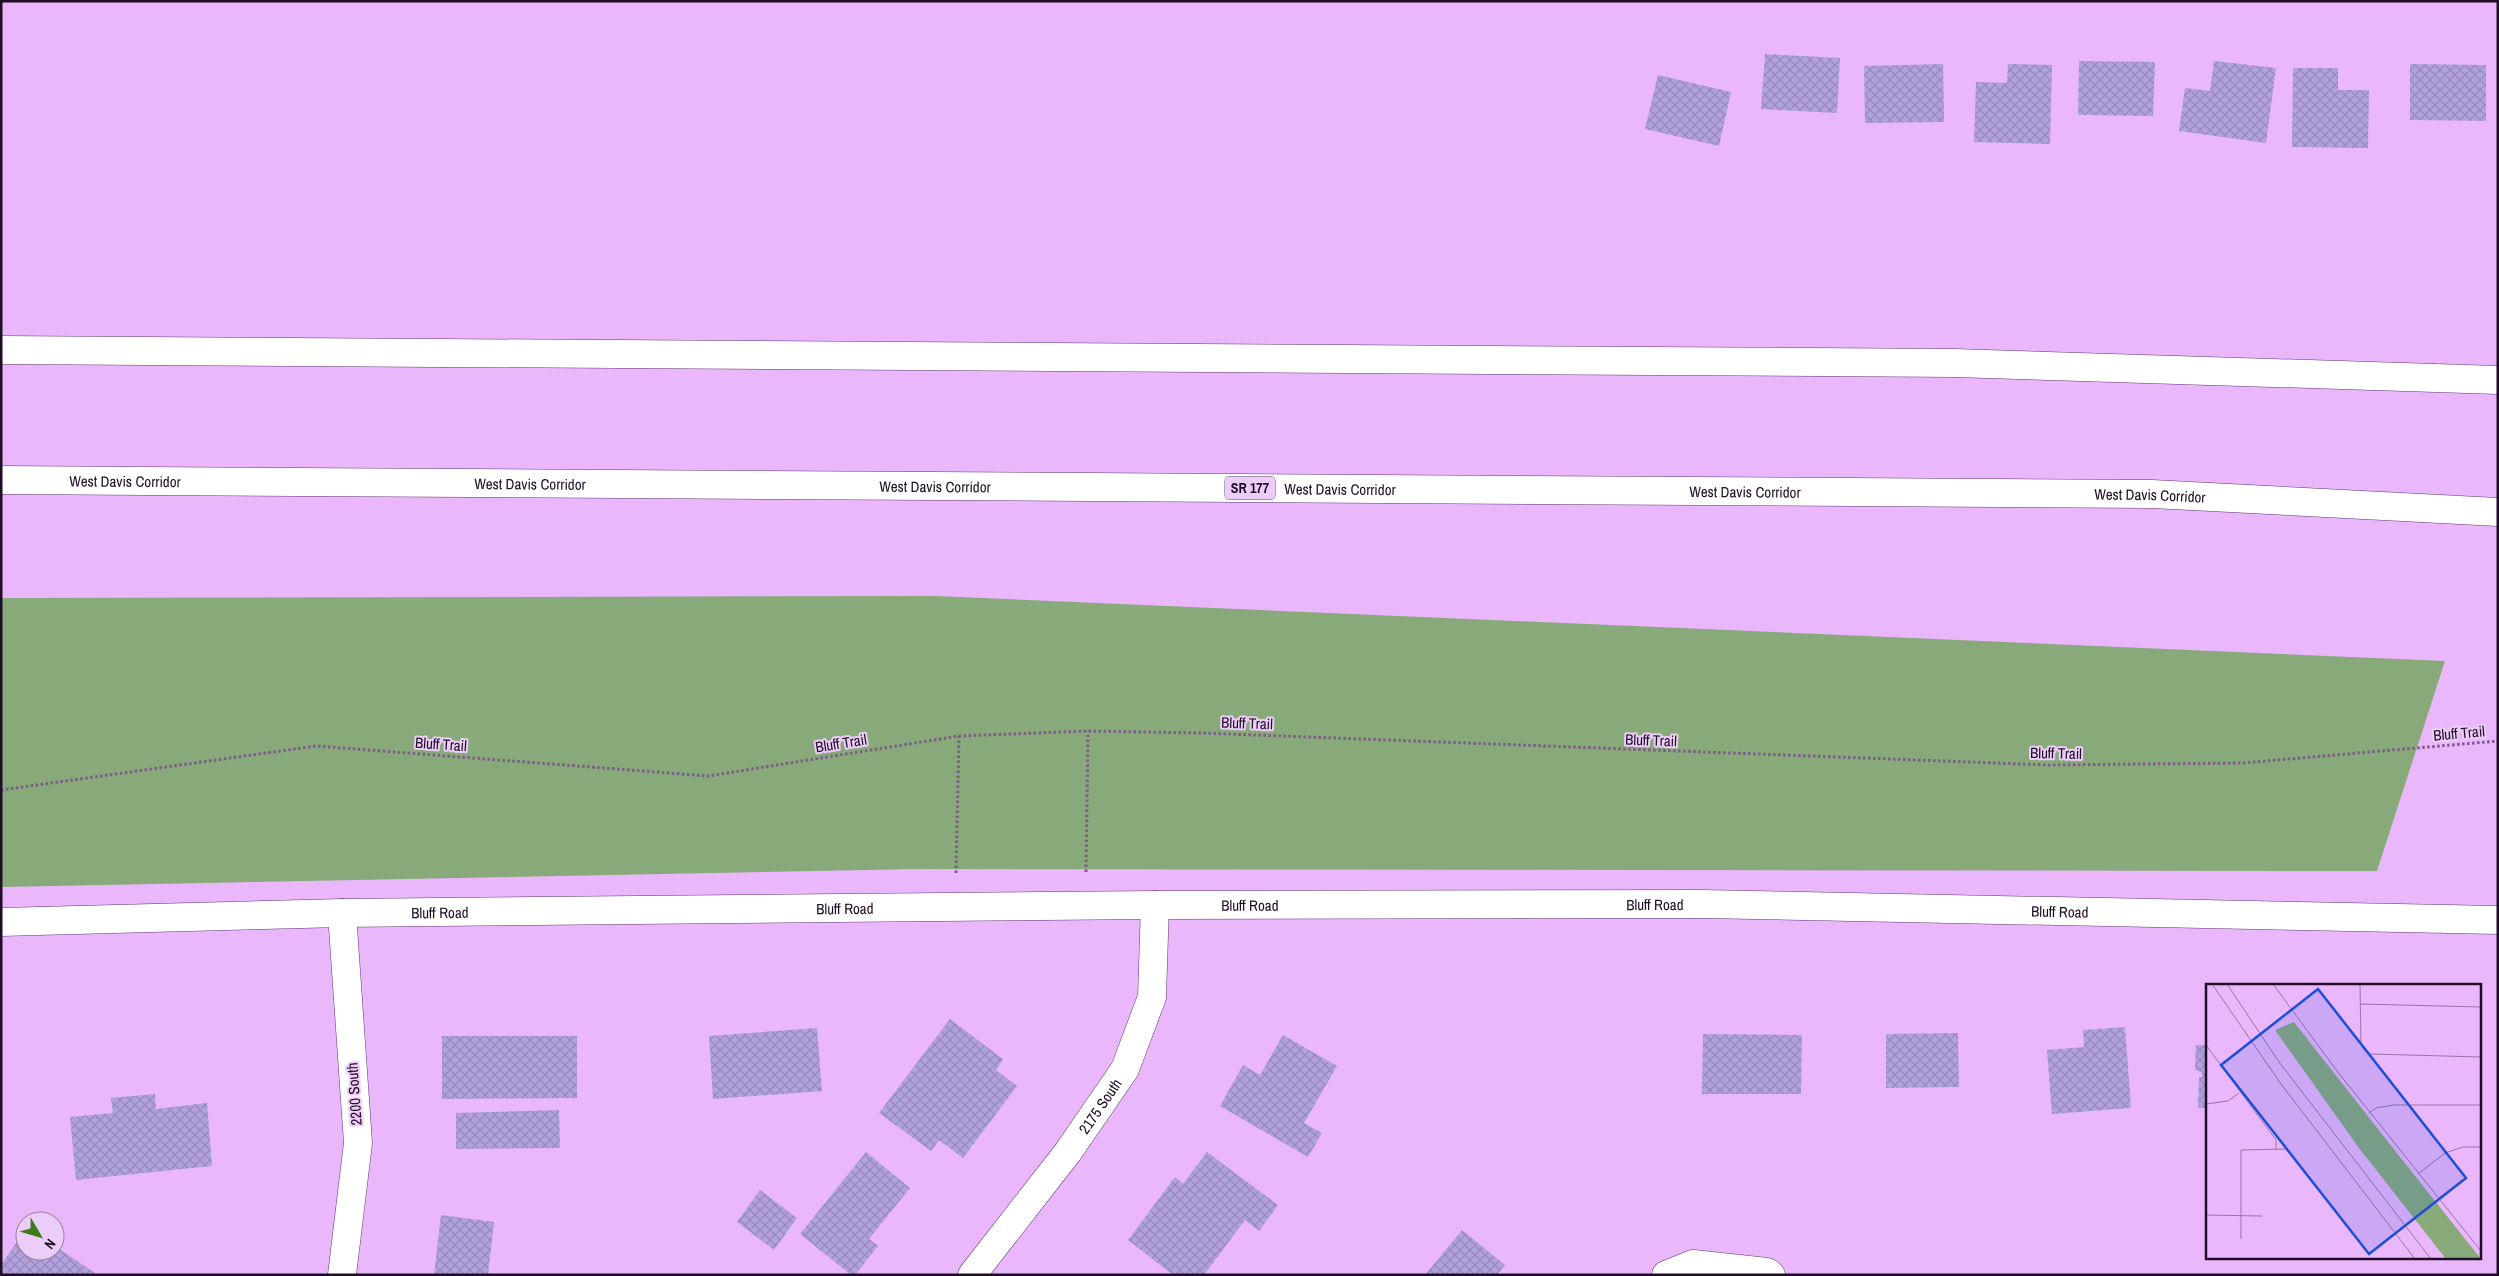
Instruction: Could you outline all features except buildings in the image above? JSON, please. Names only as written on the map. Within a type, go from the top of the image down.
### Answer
[{"type":"main road","points":[[1,350],[1945,363],[2498,380]]},
{"type":"main road","name":"West Davis Corridor","points":[[1,480],[2142,494],[2498,512]]},
{"type":"main road","name":"Bluff Road","points":[[1,922],[342,913],[956,906],[1703,904],[2498,920]]},
{"type":"main road","name":"2175 South","points":[[972,1275],[1068,1152],[1124,1069],[1152,998],[1155,905]]},
{"type":"main road","name":"2200 South","points":[[342,913],[358,1143],[342,1275]]},
{"type":"main road","points":[[1666,1275],[1693,1264],[1767,1272],[1771,1275]]},
{"type":"path","name":"Bluff Trail","points":[[1,790],[316,746],[708,776],[958,736],[1088,730],[2048,765],[2242,763],[2498,741]]},
{"type":"path","points":[[1086,905],[1088,730]]},
{"type":"path","points":[[956,906],[958,736]]},
{"type":"green space","points":[[936,596],[2445,661],[2377,871],[919,869],[1,887],[1,598]]}]
